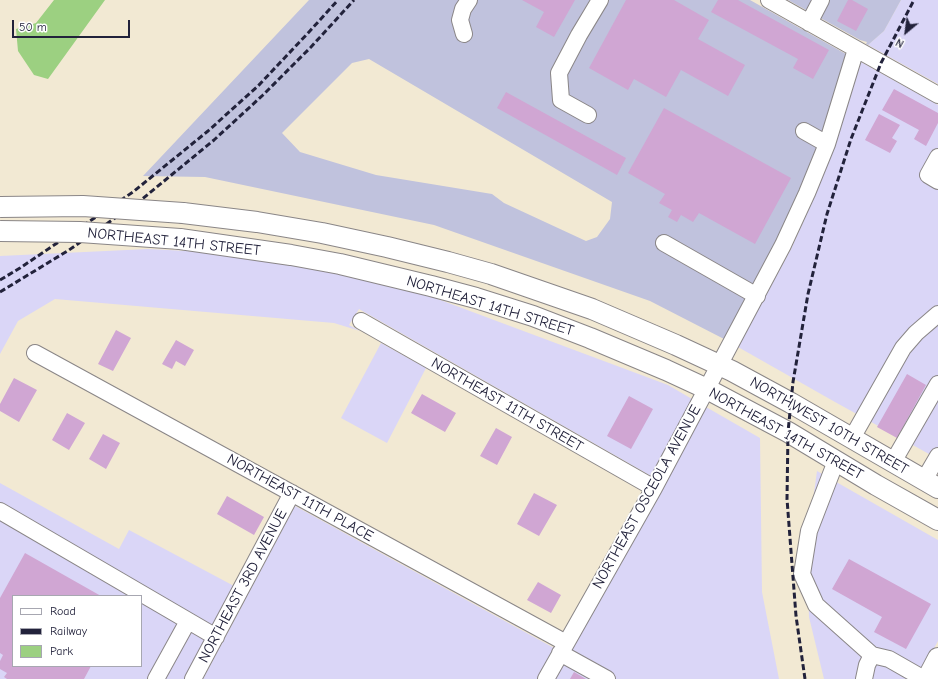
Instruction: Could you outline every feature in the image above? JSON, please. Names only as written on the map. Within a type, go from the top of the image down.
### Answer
[{"type":"main road","name":"NORTHEAST 14TH STREET","points":[[0,207],[83,206],[183,214],[257,222],[322,233],[387,247],[491,274],[592,310],[676,345],[719,365]]},
{"type":"main road","name":"NORTHEAST 14TH STREET","points":[[0,231],[80,232],[180,239],[340,264],[476,298],[532,316],[590,338],[707,389],[782,428],[938,520]]},
{"type":"main road","name":"NORTHWEST 10TH STREET","points":[[719,365],[784,399],[931,484]]},
{"type":"main road","points":[[927,679],[938,658]]},
{"type":"street","points":[[464,34],[460,20],[463,9],[469,0]]},
{"type":"street","points":[[588,115],[561,100],[559,73],[600,0]]},
{"type":"street","points":[[769,0],[938,95]]},
{"type":"street","points":[[809,22],[821,0]]},
{"type":"street","name":"NORTHEAST OSCEOLA AVENUE","points":[[546,679],[654,488],[783,245],[807,194],[827,144],[856,49]]},
{"type":"street","points":[[804,131],[827,144]]},
{"type":"street","points":[[938,157],[928,175],[938,181]]},
{"type":"street","points":[[664,243],[757,296]]},
{"type":"street","points":[[852,438],[903,348],[916,333],[938,315]]},
{"type":"street","name":"NORTHEAST 11TH STREET","points":[[361,321],[654,488]]},
{"type":"street","name":"NORTHEAST 11TH PLACE","points":[[35,353],[292,493],[563,648],[607,679]]},
{"type":"street","points":[[893,462],[938,384]]},
{"type":"street","points":[[931,484],[938,456]]},
{"type":"street","points":[[836,461],[809,531],[802,574],[816,605],[872,655],[889,659],[924,679]]},
{"type":"street","name":"NORTHEAST 3RD AVENUE","points":[[194,679],[292,493]]},
{"type":"street","points":[[0,511],[216,637]]},
{"type":"street","points":[[156,679],[188,621]]},
{"type":"street","points":[[864,679],[867,665],[872,655]]},
{"type":"shaded area","points":[[309,0],[750,0],[846,54],[819,142],[800,190],[776,242],[724,339],[650,301],[434,225],[205,177],[143,176]],"holes":[[[369,59],[612,202],[610,219],[597,237],[586,241],[504,203],[492,194],[376,175],[300,152],[282,133],[352,63]]]},
{"type":"shaded area","points":[[788,0],[901,0],[884,31],[868,45],[866,44],[867,42],[860,40]]},
{"type":"shaded area","points":[[901,0],[938,0],[938,84],[868,45],[884,31]]},
{"type":"shaded area","points":[[861,62],[938,105],[938,459],[738,347],[791,249],[815,196],[835,146]]},
{"type":"shaded area","points":[[148,249],[207,252],[289,263],[419,292],[668,385],[692,399],[651,476],[359,309],[349,325],[360,331],[334,323],[55,299],[18,321],[0,354],[0,256]]},
{"type":"shaded area","points":[[381,343],[426,368],[387,443],[341,418]]},
{"type":"shaded area","points":[[706,407],[760,438],[762,592],[779,679],[555,679],[665,484]]},
{"type":"shaded area","points":[[817,471],[938,540],[938,641],[917,679],[824,679],[809,617],[807,544]]},
{"type":"shaded area","points":[[0,483],[119,549],[129,530],[234,586],[184,679],[0,679]]},
{"type":"shaded area","points":[[295,506],[554,648],[537,679],[203,679]]},
{"type":"green space","points":[[54,0],[105,0],[48,79],[34,75],[18,51],[16,29],[36,23]]},
{"type":"building","points":[[522,0],[575,0],[554,37],[536,27],[544,12]]},
{"type":"building","points":[[626,0],[674,0],[709,20],[698,39],[745,65],[728,96],[681,70],[666,97],[634,79],[628,90],[589,68]]},
{"type":"building","points":[[718,0],[738,0],[829,50],[813,79],[793,68],[798,59],[711,12]]},
{"type":"building","points":[[848,0],[852,0],[868,9],[856,31],[837,21]]},
{"type":"building","points":[[894,89],[938,113],[938,123],[926,146],[914,139],[919,130],[882,110]]},
{"type":"building","points":[[506,92],[626,158],[617,175],[497,108]]},
{"type":"building","points":[[664,108],[791,178],[755,244],[699,213],[693,222],[681,215],[677,222],[668,217],[672,210],[659,203],[665,194],[628,173]]},
{"type":"building","points":[[879,114],[900,125],[892,138],[897,141],[890,153],[865,140]]},
{"type":"building","points":[[116,330],[131,338],[113,371],[98,364]]},
{"type":"building","points":[[176,340],[194,350],[185,366],[176,361],[172,369],[162,364]]},
{"type":"building","points":[[907,374],[926,385],[897,438],[877,427]]},
{"type":"building","points":[[14,378],[37,390],[19,422],[0,411],[0,404]]},
{"type":"building","points":[[422,394],[456,413],[445,432],[411,413]]},
{"type":"building","points":[[629,396],[653,409],[631,449],[607,436]]},
{"type":"building","points":[[67,413],[85,423],[69,450],[52,440]]},
{"type":"building","points":[[496,428],[512,437],[497,465],[480,456]]},
{"type":"building","points":[[103,434],[120,443],[106,469],[89,459]]},
{"type":"building","points":[[534,493],[557,505],[539,536],[517,524]]},
{"type":"building","points":[[227,496],[264,517],[254,535],[217,514]]},
{"type":"building","points":[[25,553],[99,595],[12,595],[12,667],[90,667],[84,679],[7,679],[4,677],[7,673],[0,669],[0,661],[3,655],[0,653],[0,598]]},
{"type":"building","points":[[849,559],[931,604],[906,649],[874,632],[882,617],[832,589]]},
{"type":"building","points":[[538,582],[561,595],[551,613],[527,600]]},
{"type":"building","points":[[574,672],[586,679],[570,679]]},
{"type":"railway","points":[[0,280],[133,192],[208,131],[258,86],[338,0]]},
{"type":"railway","points":[[0,292],[69,250],[141,200],[214,140],[263,95],[311,47],[354,0]]},
{"type":"railway","points":[[805,679],[796,616],[787,499],[788,432],[793,382],[808,294],[827,214],[851,139],[881,63],[914,0]]}]
